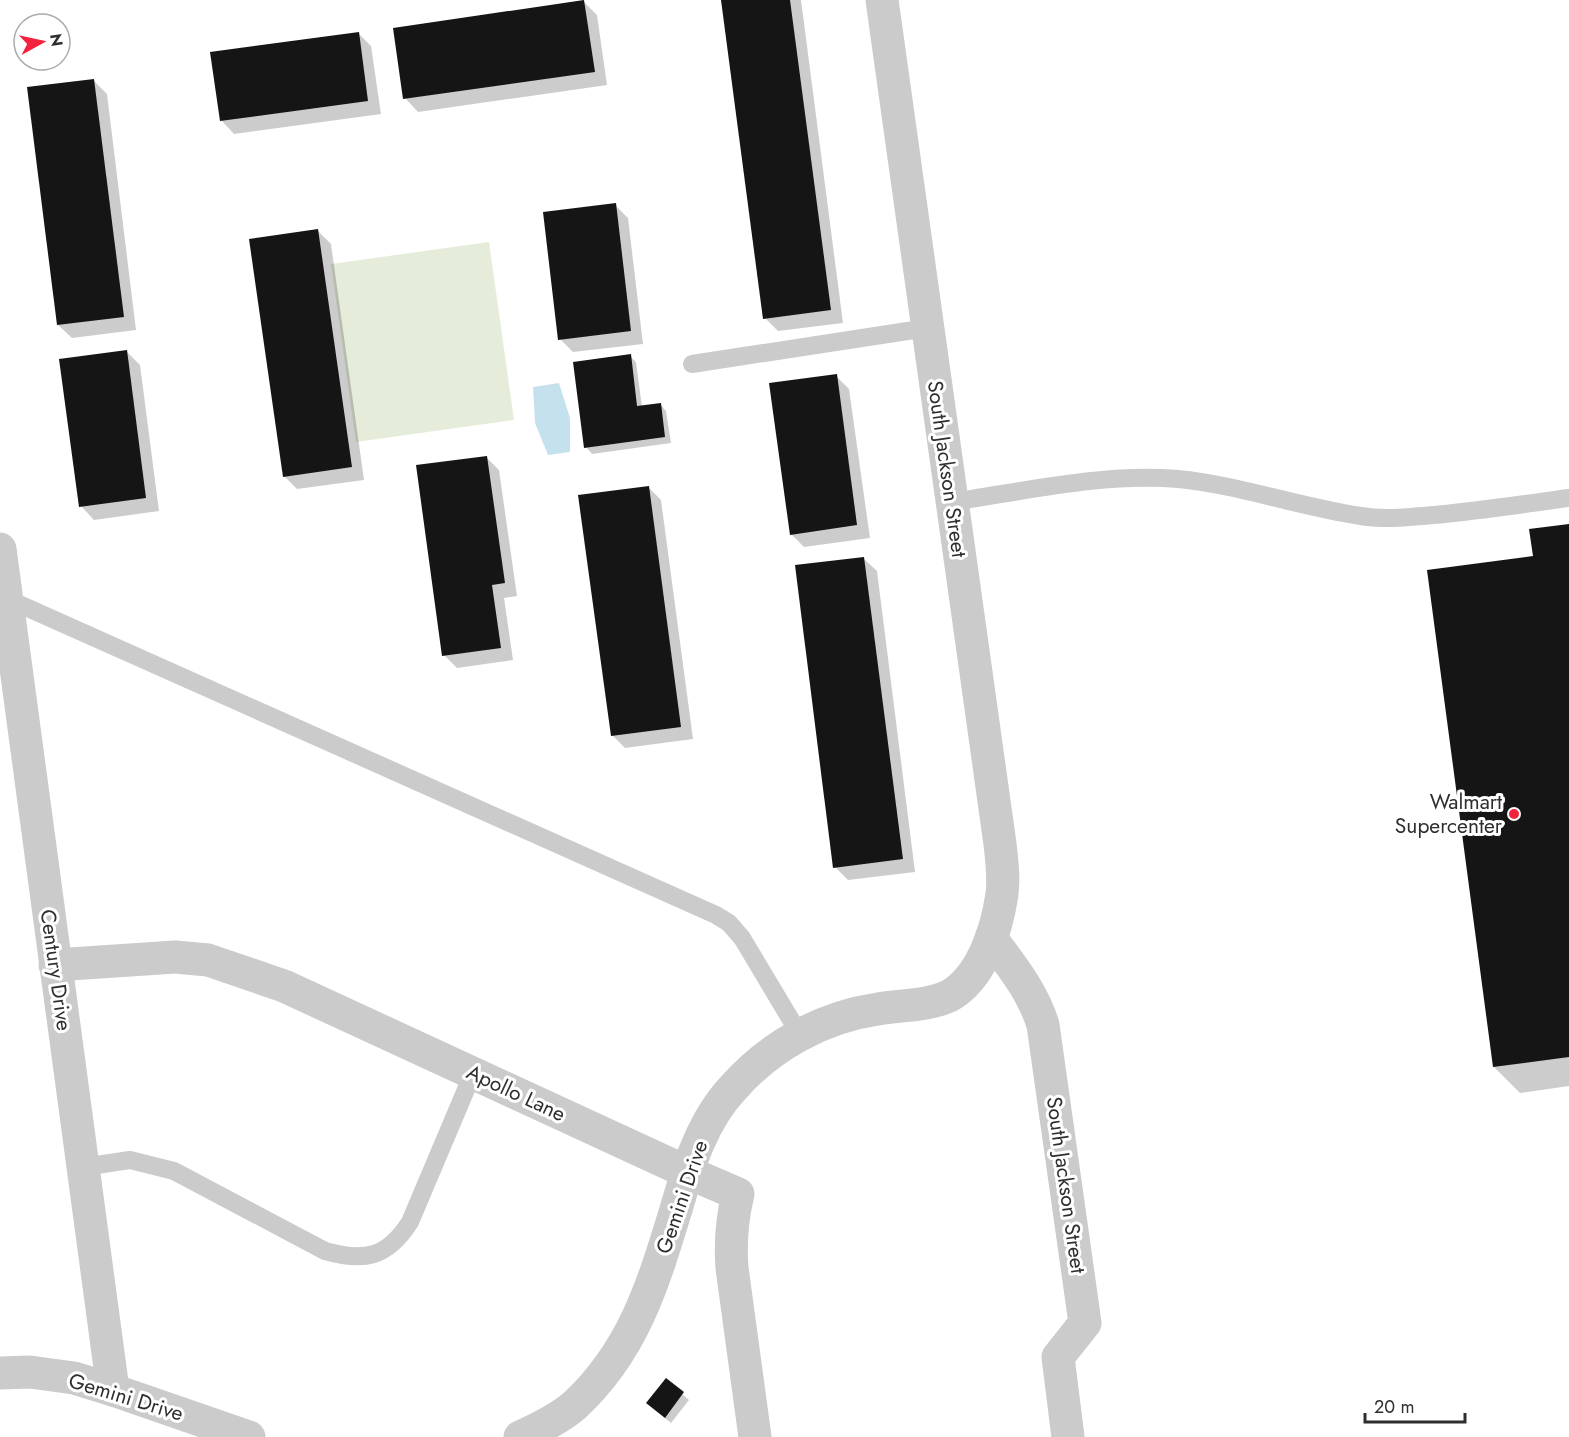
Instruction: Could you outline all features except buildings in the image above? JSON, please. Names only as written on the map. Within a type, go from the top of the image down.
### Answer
[{"type":"street","name":"South Jackson Street","points":[[882,0],[1003,870],[1002,894],[986,950],[1027,988],[1043,1025],[1085,1323],[1058,1358],[1068,1437]]},
{"type":"street","name":"Century Drive","points":[[0,549],[3,596],[113,1390]]},
{"type":"street","name":"Gemini Drive","points":[[520,1437],[574,1406],[602,1375],[626,1343],[642,1310],[660,1263],[699,1139],[731,1090],[751,1069],[776,1050],[822,1024],[862,1011],[935,1001],[949,996],[964,985],[986,950]]},
{"type":"street","name":"Apollo Lane","points":[[55,965],[176,957],[208,960],[284,986],[738,1194],[732,1217],[732,1268],[755,1437]]},
{"type":"street","name":"Gemini Drive","points":[[0,1373],[30,1372],[74,1378],[249,1437]]},
{"type":"lane","points":[[692,364],[927,328]]},
{"type":"lane","points":[[952,502],[1132,478],[1177,479],[1220,485],[1362,516],[1402,518],[1569,498]]},
{"type":"lane","points":[[3,596],[729,922],[742,939],[800,1035]]},
{"type":"lane","points":[[83,1167],[130,1160],[174,1171],[325,1251],[347,1257],[371,1255],[389,1248],[402,1236],[410,1222],[473,1073]]},
{"type":"green space","points":[[489,242],[514,420],[356,442],[331,264]]},
{"type":"water","points":[[559,383],[570,418],[570,452],[548,455],[535,423],[533,387]]},
{"type":"place","name":"Walmart Supercenter","points":[[1514,814]]}]
